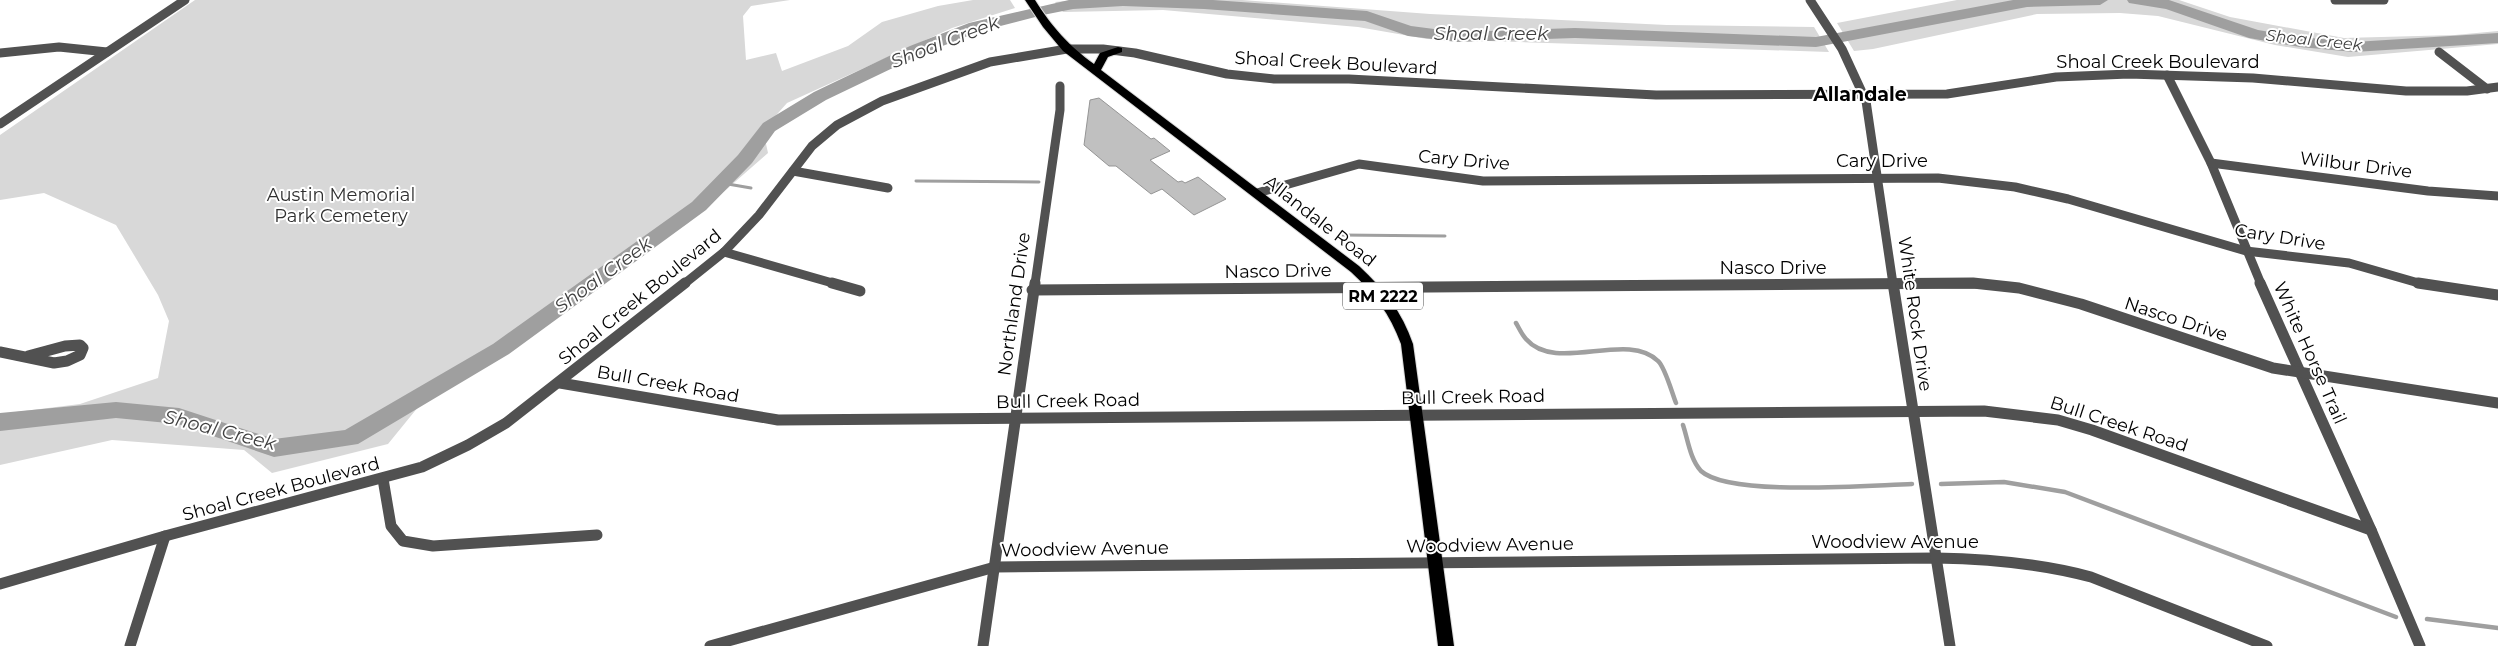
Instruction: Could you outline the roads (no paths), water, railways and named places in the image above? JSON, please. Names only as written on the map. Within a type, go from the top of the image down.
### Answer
[{"type":"main road","name":"RM 2222","points":[[1030,1],[1046,25],[1067,49]]},
{"type":"main road","name":"Allandale Road","points":[[1067,49],[1257,193],[1374,287],[1392,306],[1407,344],[1446,646]]},
{"type":"main road","points":[[1095,71],[1104,55],[1118,50]]},
{"type":"street","points":[[0,124],[185,0]]},
{"type":"street","name":"White Rock Drive","points":[[1810,0],[1842,49],[1864,95],[1911,410],[1950,646]]},
{"type":"street","points":[[2334,0],[2384,0]]},
{"type":"street","points":[[0,54],[59,47],[107,52]]},
{"type":"street","name":"Shoal Creek Boulevard","points":[[0,584],[165,536],[383,479],[422,467],[468,445],[506,422],[560,383],[724,252],[759,216],[812,146],[837,125],[882,101],[973,67],[1009,58],[1067,49],[1118,50],[1227,74],[1274,79],[1349,79],[1656,95],[1864,95],[1970,92],[2026,81],[2081,76],[2167,75],[2253,78],[2344,88],[2413,92],[2498,87]]},
{"type":"street","points":[[2439,52],[2487,89]]},
{"type":"street","name":"White Horse Trail","points":[[2167,75],[2210,163],[2246,250],[2371,530],[2420,646]]},
{"type":"street","name":"Northland Drive","points":[[983,646],[1017,419],[1032,290],[1060,110],[1060,86]]},
{"type":"street","name":"Wilbur Drive","points":[[2210,163],[2428,191],[2498,196]]},
{"type":"street","name":"Cary Drive","points":[[1257,193],[1359,164],[1483,181],[1877,176],[1938,178],[2015,187],[2068,198],[2246,250],[2349,263],[2428,286],[2498,295]]},
{"type":"street","points":[[793,171],[888,188]]},
{"type":"street","points":[[724,252],[860,291]]},
{"type":"street","name":"Nasco Drive","points":[[1032,290],[1973,283],[2019,288],[2080,304],[2273,368],[2498,403]]},
{"type":"street","points":[[0,352],[28,356]]},
{"type":"street","name":"Bull Creek Road","points":[[560,383],[778,420],[1911,410],[1984,411],[2058,420],[2102,433],[2371,530]]},
{"type":"street","points":[[383,479],[391,526],[403,541],[433,546],[597,535]]},
{"type":"street","points":[[130,646],[165,536]]},
{"type":"street","name":"Woodview Avenue","points":[[710,646],[995,567],[1936,558],[2003,559],[2062,568],[2091,577],[2267,646]]},
{"type":"waterway","name":"Shoal Creek","points":[[0,422],[116,410],[179,416],[274,448],[350,438],[501,349],[699,206],[745,159],[769,127],[820,96],[916,50],[975,27],[1042,10],[1073,4],[1123,1],[1204,4],[1367,16],[1408,31],[1457,37],[1575,33],[1816,42],[1878,32],[2027,2],[2100,0]]},
{"type":"waterway","name":"Shoal Creek","points":[[2135,0],[2169,5],[2255,34],[2300,42],[2354,47],[2498,38]]},
{"type":"waterway","points":[[916,181],[1039,182]]},
{"type":"waterway","points":[[722,183],[751,188]]},
{"type":"waterway","points":[[1341,235],[1445,236]]},
{"type":"waterway","points":[[1516,323],[1526,339],[1539,349],[1555,353],[1629,349],[1645,353],[1661,364],[1676,403]]},
{"type":"waterway","points":[[1683,425],[1697,466],[1701,471],[1716,479],[1740,484],[1801,488],[1912,484]]},
{"type":"waterway","points":[[1941,484],[2004,482],[2065,492],[2396,617]]},
{"type":"waterway","points":[[2427,619],[2498,628]]},
{"type":"district","name":"Allandale","points":[[1860,94]]},
{"type":"park label","name":"Austin Memorial Park Cemetery","points":[[341,205]]}]
